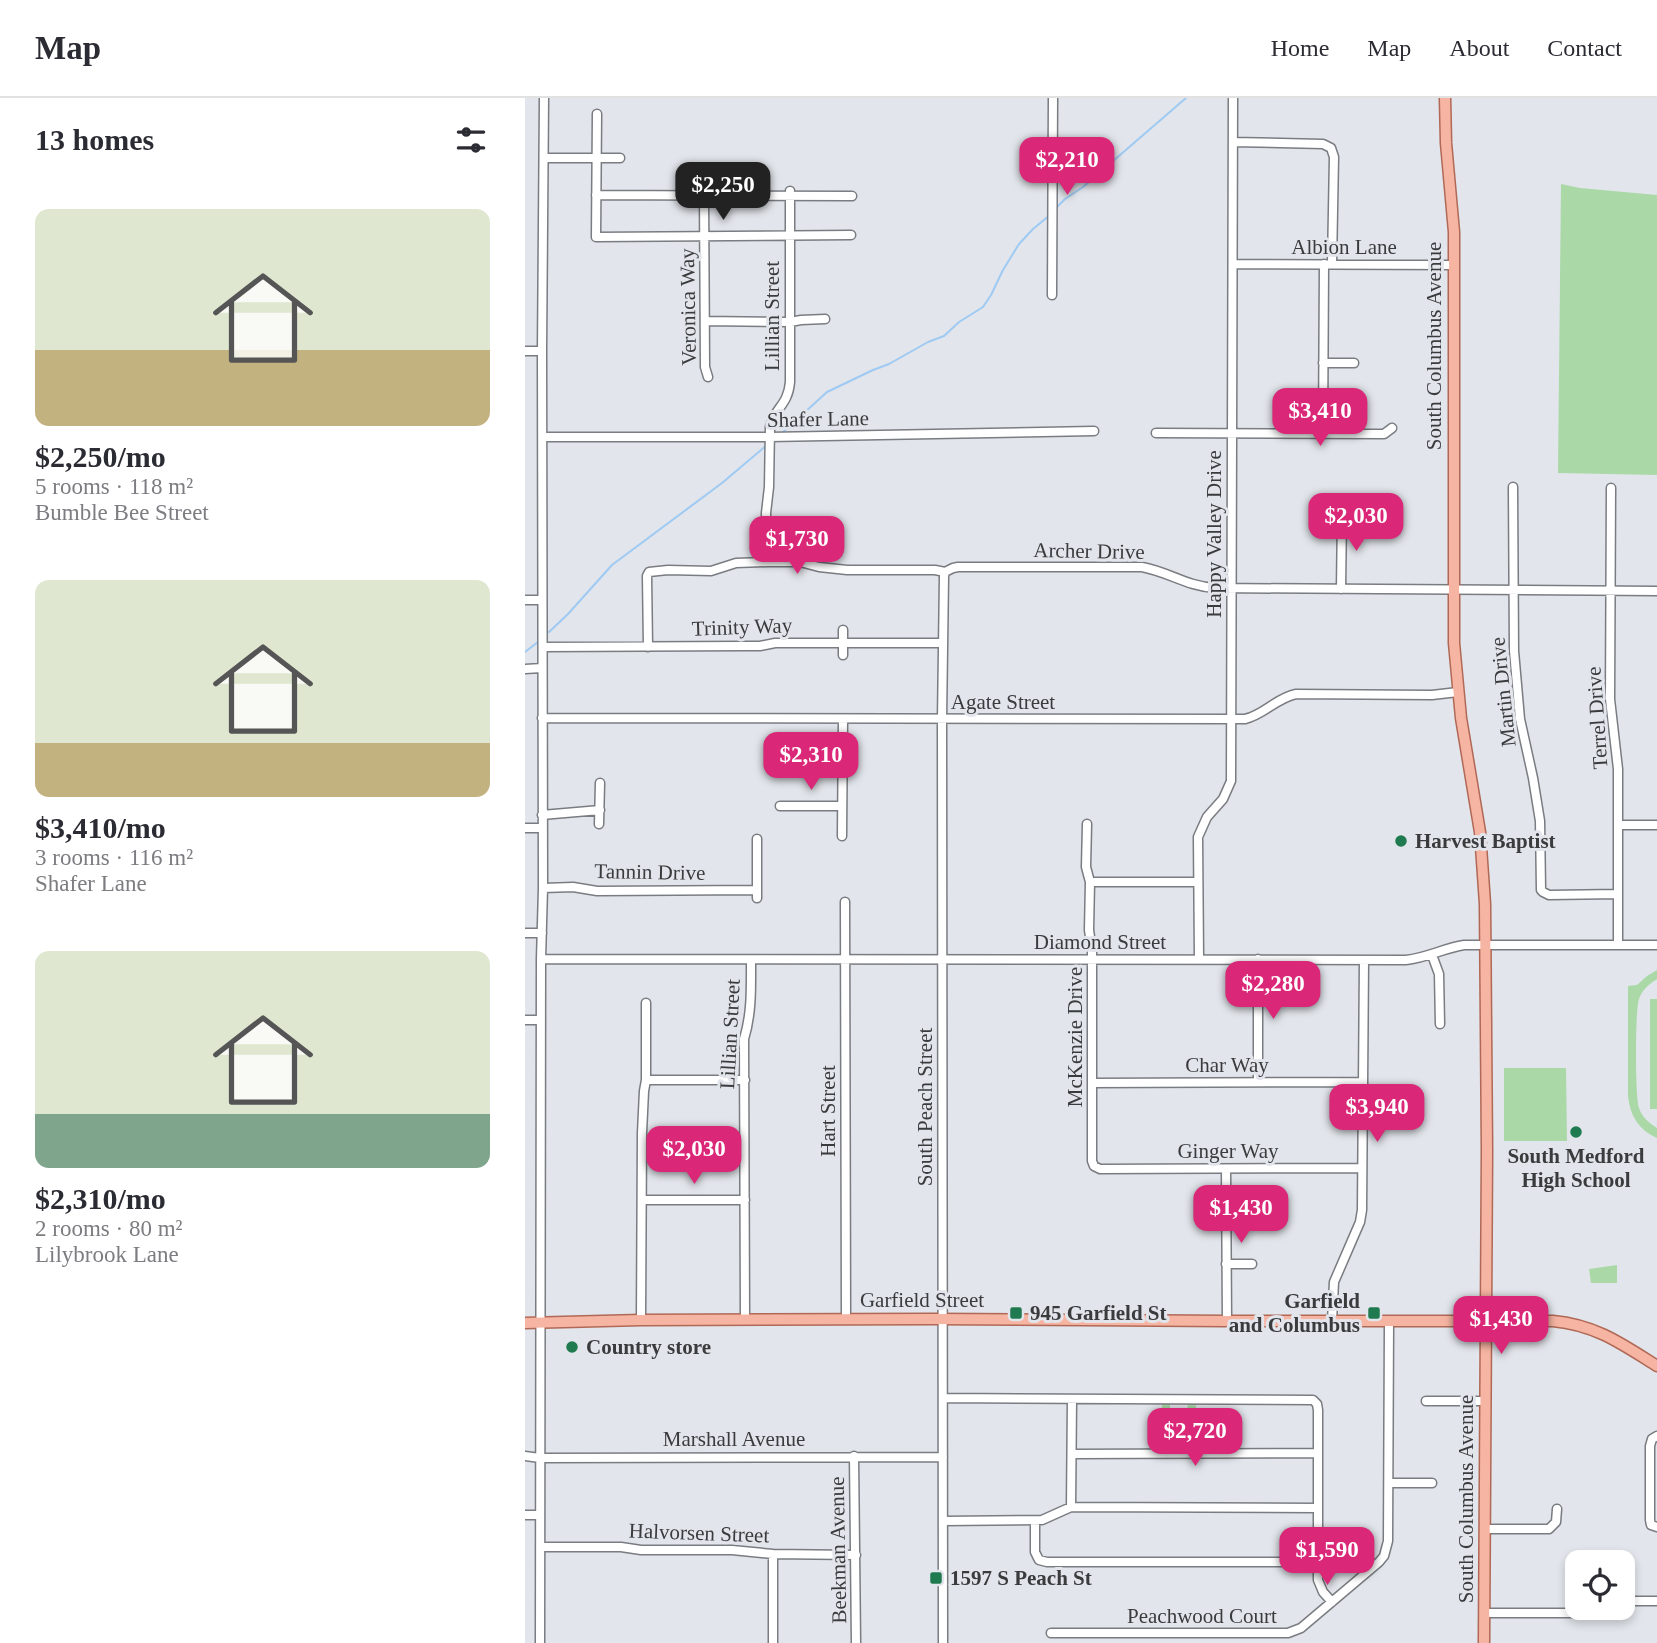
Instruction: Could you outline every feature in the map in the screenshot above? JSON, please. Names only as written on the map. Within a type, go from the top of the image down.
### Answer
[{"type":"main road","name":"South Columbus Avenue","points":[[1445,98],[1454,232],[1454,643],[1458,692],[1479,832],[1485,905],[1487,1151],[1484,1643]]},
{"type":"main road","name":"Garfield Street","points":[[525,1323],[942,1319],[1553,1321],[1585,1326],[1615,1339],[1657,1366]]},
{"type":"street","points":[[540,1643],[544,98]]},
{"type":"street","points":[[1052,295],[1053,98]]},
{"type":"street","name":"Happy Valley Drive","points":[[1199,960],[1198,837],[1206,817],[1223,799],[1231,782],[1233,98]]},
{"type":"street","points":[[597,114],[596,237],[851,235]]},
{"type":"street","points":[[1234,142],[1323,144],[1331,148],[1334,157],[1323,363],[1323,433]]},
{"type":"street","points":[[544,158],[619,158]]},
{"type":"street","name":"Veronica Way","points":[[704,193],[705,367],[708,377]]},
{"type":"street","points":[[596,195],[790,193],[852,196]]},
{"type":"street","name":"Lillian Street","points":[[767,562],[769,438],[772,418],[787,398],[789,390],[790,193]]},
{"type":"street","name":"Albion Lane","points":[[1233,264],[1454,265]]},
{"type":"street","points":[[705,321],[790,322],[825,319]]},
{"type":"street","points":[[525,351],[543,351]]},
{"type":"street","points":[[1323,363],[1354,363]]},
{"type":"street","points":[[1156,433],[1384,434],[1392,428]]},
{"type":"street","name":"Shafer Lane","points":[[543,437],[769,438],[1094,431]]},
{"type":"street","name":"Martin Drive","points":[[1513,487],[1514,651],[1520,719],[1537,802],[1541,840],[1541,885],[1543,892],[1549,895],[1618,894]]},
{"type":"street","name":"Terrel Drive","points":[[1611,488],[1610,699],[1618,769],[1618,945]]},
{"type":"street","points":[[1341,589],[1342,516]]},
{"type":"street","name":"Archer Drive","points":[[648,647],[648,574],[652,571],[711,570],[736,563],[800,562],[832,569],[945,572],[958,567],[1142,567],[1151,568],[1191,585],[1215,589],[1657,591]]},
{"type":"street","name":"South Peach Street","points":[[943,1643],[942,959],[945,572]]},
{"type":"street","points":[[525,600],[542,600]]},
{"type":"street","points":[[843,630],[843,655]]},
{"type":"street","name":"Trinity Way","points":[[543,647],[943,643]]},
{"type":"street","points":[[525,669],[542,668]]},
{"type":"street","name":"Agate Street","points":[[542,718],[1245,719],[1256,716],[1281,699],[1296,694],[1432,695],[1458,692]]},
{"type":"street","points":[[842,836],[843,719]]},
{"type":"street","points":[[599,824],[600,783]]},
{"type":"street","points":[[780,806],[842,806]]},
{"type":"street","points":[[542,815],[600,810]]},
{"type":"street","name":"McKenzie Drive","points":[[1087,824],[1086,867],[1090,882],[1089,930],[1092,959],[1094,1166]]},
{"type":"street","points":[[1618,825],[1657,825]]},
{"type":"street","points":[[525,828],[542,828]]},
{"type":"street","name":"Tannin Drive","points":[[543,888],[757,894],[757,839]]},
{"type":"street","points":[[1090,882],[1198,881]]},
{"type":"street","name":"Hart Street","points":[[845,902],[846,1320]]},
{"type":"street","points":[[525,933],[542,933]]},
{"type":"street","name":"Diamond Street","points":[[541,960],[1406,960],[1420,959],[1451,947],[1485,944],[1657,945]]},
{"type":"street","points":[[1432,955],[1439,974],[1440,1024]]},
{"type":"street","points":[[1258,959],[1258,1082]]},
{"type":"street","name":"Lillian Street","points":[[745,1320],[744,1039],[751,1005],[751,960]]},
{"type":"street","points":[[1332,1321],[1333,1282],[1362,1217],[1364,960]]},
{"type":"street","points":[[642,1320],[646,1003]]},
{"type":"street","points":[[525,1020],[541,1020]]},
{"type":"street","points":[[646,1080],[745,1080]]},
{"type":"street","name":"Char Way","points":[[1093,1083],[1363,1082]]},
{"type":"street","name":"Ginger Way","points":[[1094,1166],[1100,1169],[1362,1168]]},
{"type":"street","points":[[1226,1169],[1227,1321]]},
{"type":"street","points":[[643,1200],[745,1200]]},
{"type":"street","points":[[1226,1264],[1252,1264]]},
{"type":"street","name":"Peachwood Court","points":[[1051,1633],[1122,1639],[1288,1633],[1301,1628],[1384,1556],[1388,1541],[1389,1322]]},
{"type":"street","points":[[943,1398],[1313,1400],[1318,1410],[1318,1580],[1332,1602]]},
{"type":"street","points":[[1072,1399],[1072,1507]]},
{"type":"street","points":[[1426,1401],[1486,1401]]},
{"type":"street","points":[[1654,1526],[1650,1520],[1650,1446],[1655,1437]]},
{"type":"street","points":[[1072,1454],[1318,1454]]},
{"type":"street","name":"Marshall Avenue","points":[[525,1456],[943,1457]]},
{"type":"street","name":"Beekman Avenue","points":[[854,1456],[856,1643]]},
{"type":"street","points":[[1389,1483],[1432,1483]]},
{"type":"street","points":[[943,1521],[1035,1521],[1072,1507],[1318,1508]]},
{"type":"street","points":[[1485,1529],[1549,1529],[1556,1522],[1557,1509]]},
{"type":"street","points":[[525,1515],[540,1515]]},
{"type":"street","points":[[1035,1521],[1035,1552],[1039,1560],[1047,1562],[1318,1562]]},
{"type":"street","name":"Halvorsen Street","points":[[540,1547],[856,1555]]},
{"type":"street","points":[[773,1554],[773,1643]]},
{"type":"street","points":[[1635,1601],[1657,1601]]},
{"type":"street","points":[[1485,1613],[1565,1613]]},
{"type":"green space","points":[[1561,184],[1657,195],[1657,475],[1558,473]]},
{"type":"green space","points":[[1657,970],[1657,979],[1646,988],[1639,999],[1636,1054],[1639,1108],[1646,1119],[1657,1128],[1657,1138],[1640,1126],[1629,1103],[1628,986],[1637,985]]},
{"type":"green space","points":[[1650,999],[1657,999],[1657,1109],[1650,1109]]},
{"type":"green space","points":[[1504,1068],[1566,1068],[1567,1141],[1504,1141]]},
{"type":"green space","points":[[1617,1265],[1617,1283],[1591,1283],[1589,1269]]},
{"type":"green space","points":[[1162,1404],[1170,1404],[1170,1410],[1187,1410],[1188,1404],[1196,1404],[1195,1442],[1162,1441]]},
{"type":"waterway","points":[[1056,208],[1186,98]]},
{"type":"waterway","points":[[782,433],[827,392],[944,336],[959,322],[983,307],[1019,244],[1050,215]]},
{"type":"waterway","points":[[549,632],[612,565],[722,483],[767,445]]},
{"type":"waterway","points":[[525,652],[538,642]]},
{"type":"place","name":"Harvest Baptist","points":[[1401,841]]},
{"type":"place","name":"South Medford High School","points":[[1576,1132]]},
{"type":"place","name":"945 Garfield St","points":[[1016,1313]]},
{"type":"place","name":"Garfield and Columbus","points":[[1374,1313]]},
{"type":"place","name":"Country store","points":[[572,1347]]},
{"type":"place","name":"1597 S Peach St","points":[[936,1578]]}]
